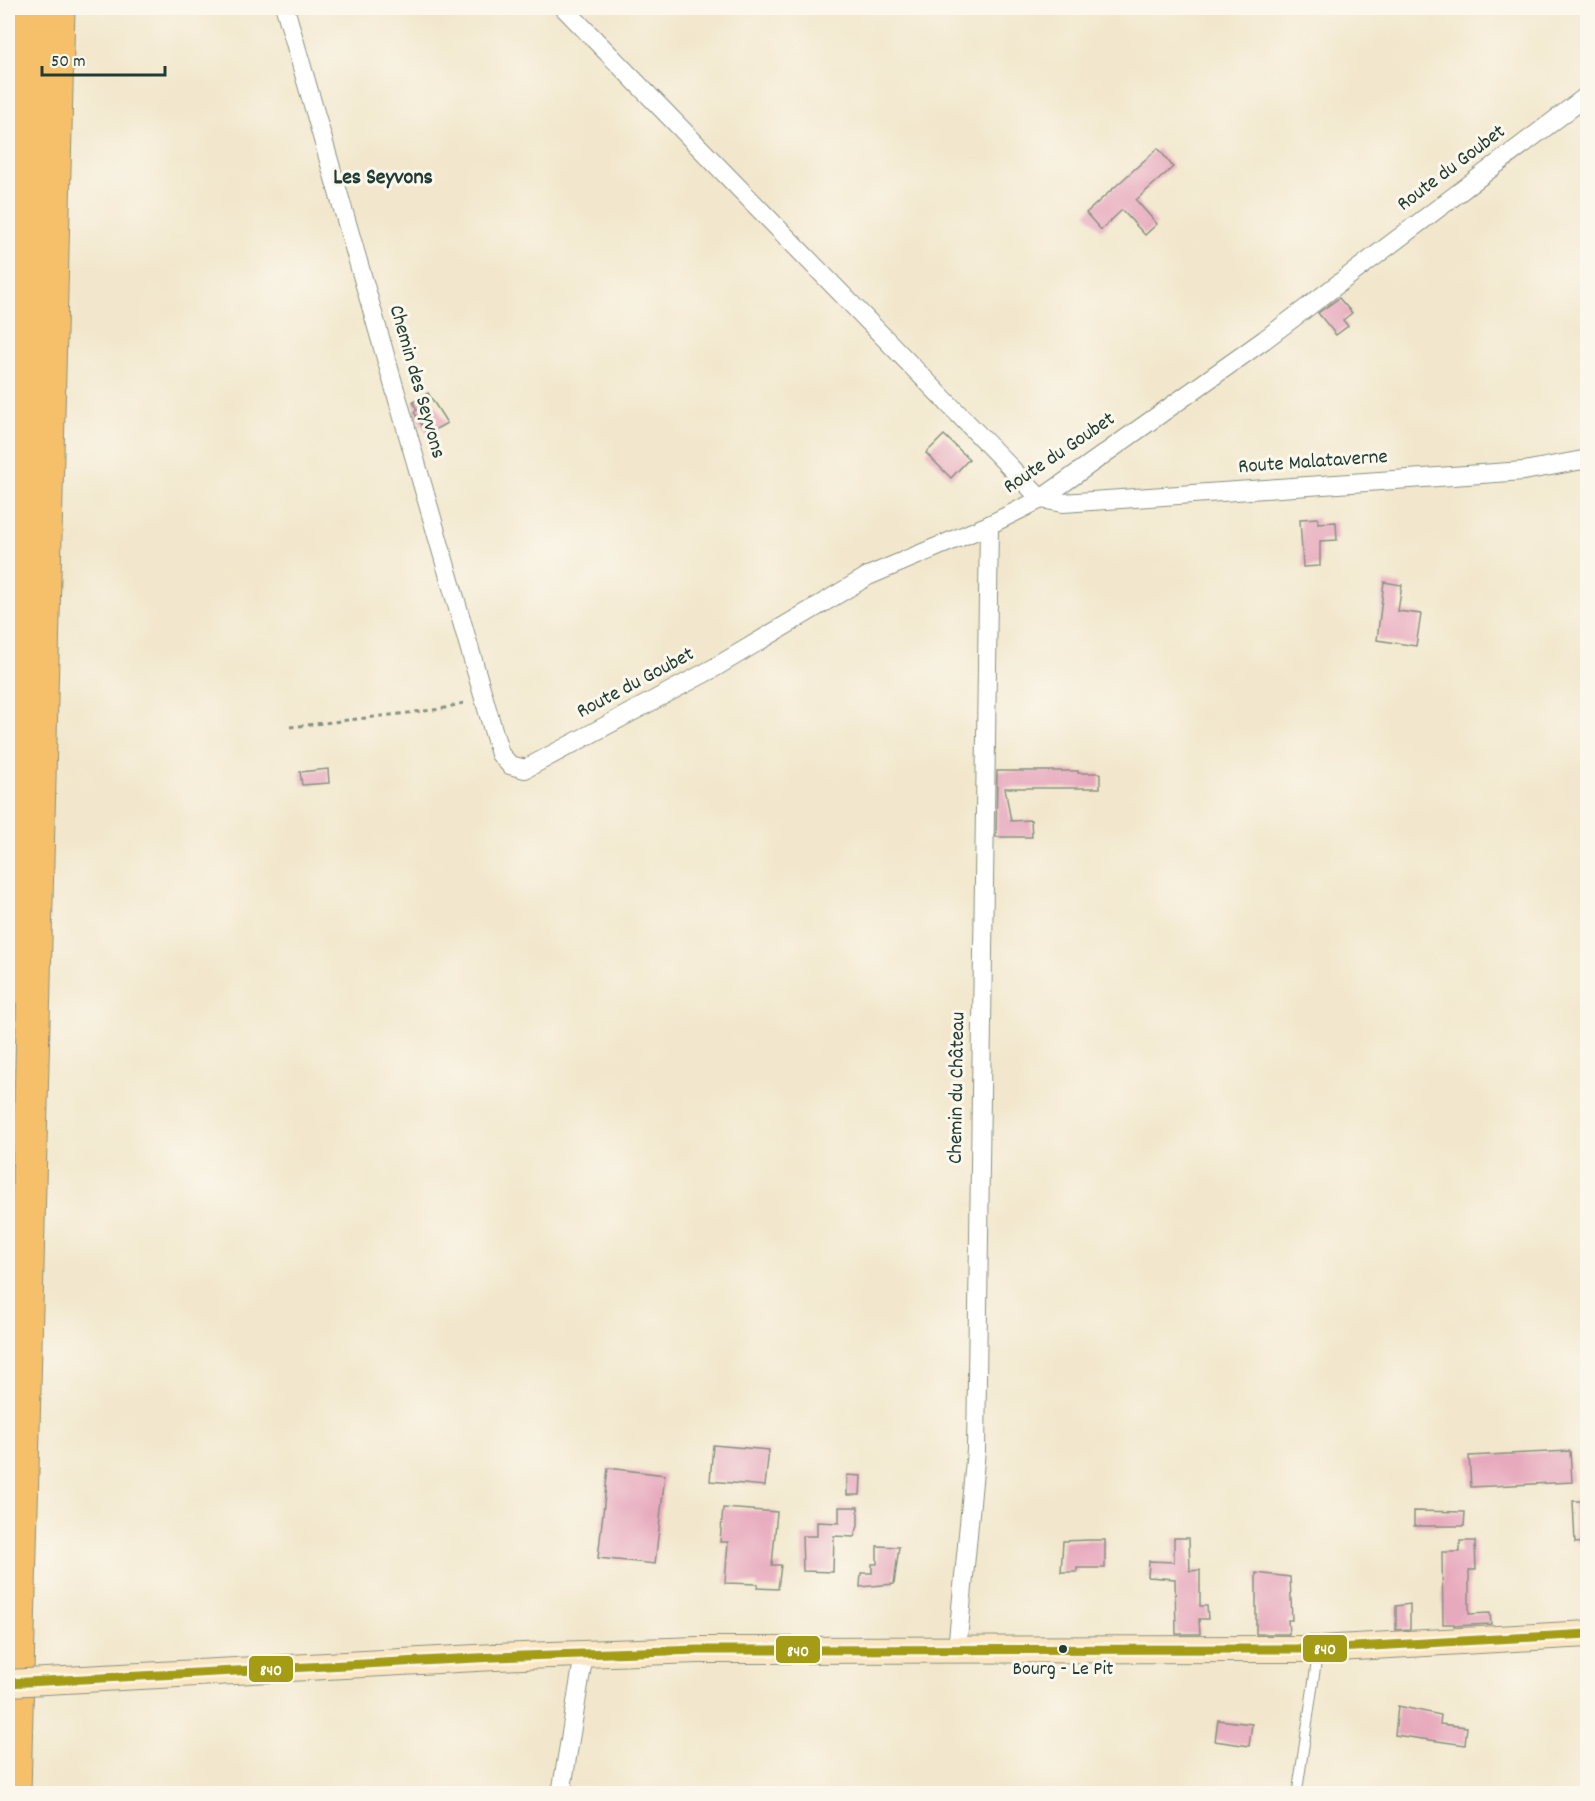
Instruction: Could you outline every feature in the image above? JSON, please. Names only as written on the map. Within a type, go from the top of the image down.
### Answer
[{"type":"highway","points":[[8,987],[31,8]]},
{"type":"highway","points":[[14,1794],[58,8]]},
{"type":"street","name":"Chemin des Seyvons","points":[[285,8],[500,754],[510,765]]},
{"type":"street","points":[[564,8],[1041,499]]},
{"type":"street","name":"Route du Goubet","points":[[510,765],[525,769],[714,668],[868,576],[989,525],[1041,499],[1264,340],[1587,95]]},
{"type":"street","name":"Route Malataverne","points":[[1041,499],[1063,503],[1524,471],[1587,459]]},
{"type":"street","name":"Chemin du Château","points":[[957,1650],[976,1450],[989,525]]},
{"type":"street","points":[[8,1683],[354,1663],[698,1650],[1319,1649],[1587,1634]]},
{"type":"street","points":[[561,1794],[584,1654]]},
{"type":"lane","points":[[1297,1794],[1319,1649]]},
{"type":"path","points":[[290,727],[441,709],[484,698]]},
{"type":"building","points":[[1158,148],[1173,167],[1136,200],[1157,224],[1145,235],[1122,210],[1101,230],[1086,213]]},
{"type":"building","points":[[1339,298],[1352,313],[1343,320],[1348,326],[1336,335],[1318,313]]},
{"type":"building","points":[[428,393],[447,423],[427,434],[414,412],[417,410],[413,402]]},
{"type":"building","points":[[944,435],[969,459],[951,478],[926,453]]},
{"type":"building","points":[[1318,518],[1318,523],[1336,522],[1337,540],[1320,541],[1320,566],[1303,567],[1300,519]]},
{"type":"building","points":[[1384,582],[1402,585],[1398,611],[1421,614],[1416,646],[1377,640]]},
{"type":"building","points":[[328,769],[329,783],[302,785],[300,772]]},
{"type":"building","points":[[997,771],[1100,773],[1100,788],[1005,788],[1011,821],[1031,820],[1032,837],[996,837]]},
{"type":"building","points":[[713,1445],[769,1450],[765,1486],[710,1481]]},
{"type":"building","points":[[1570,1451],[1572,1482],[1471,1487],[1469,1456]]},
{"type":"building","points":[[608,1468],[665,1475],[655,1564],[598,1558]]},
{"type":"building","points":[[847,1475],[861,1476],[860,1495],[847,1495]]},
{"type":"building","points":[[1573,1501],[1587,1501],[1587,1542],[1575,1543]]},
{"type":"building","points":[[839,1507],[858,1507],[858,1526],[854,1537],[834,1536],[833,1572],[803,1571],[802,1536],[817,1536],[817,1522],[839,1523]]},
{"type":"building","points":[[723,1508],[777,1512],[772,1565],[781,1565],[778,1589],[757,1588],[758,1584],[725,1583],[728,1542],[720,1542]]},
{"type":"building","points":[[1414,1511],[1465,1512],[1464,1526],[1414,1526]]},
{"type":"building","points":[[1174,1538],[1189,1538],[1190,1571],[1200,1570],[1200,1606],[1207,1606],[1208,1619],[1199,1619],[1200,1634],[1176,1634],[1175,1579],[1148,1577],[1149,1561],[1174,1562]]},
{"type":"building","points":[[1105,1540],[1105,1568],[1077,1568],[1077,1572],[1061,1572],[1063,1541]]},
{"type":"building","points":[[1460,1541],[1475,1541],[1476,1570],[1469,1570],[1469,1614],[1490,1613],[1491,1624],[1454,1626],[1454,1624],[1443,1624],[1442,1552],[1460,1552]]},
{"type":"building","points":[[877,1546],[899,1547],[894,1584],[860,1587],[861,1573],[872,1573],[872,1564],[877,1564]]},
{"type":"building","points":[[1256,1573],[1290,1577],[1292,1620],[1288,1620],[1289,1634],[1256,1634]]},
{"type":"building","points":[[1410,1604],[1410,1629],[1396,1630],[1396,1606]]},
{"type":"building","points":[[1398,1706],[1441,1715],[1440,1724],[1467,1727],[1465,1745],[1395,1735]]},
{"type":"building","points":[[1218,1720],[1252,1724],[1249,1746],[1215,1741]]},
{"type":"transit line","name":"840","points":[[8,1683],[495,1657],[698,1650],[1319,1649],[1588,1634]]},
{"type":"place","name":"Bourg - Le Pit","points":[[1063,1649]]},
{"type":"district","name":"Les Seyvons","points":[[383,178]]}]
